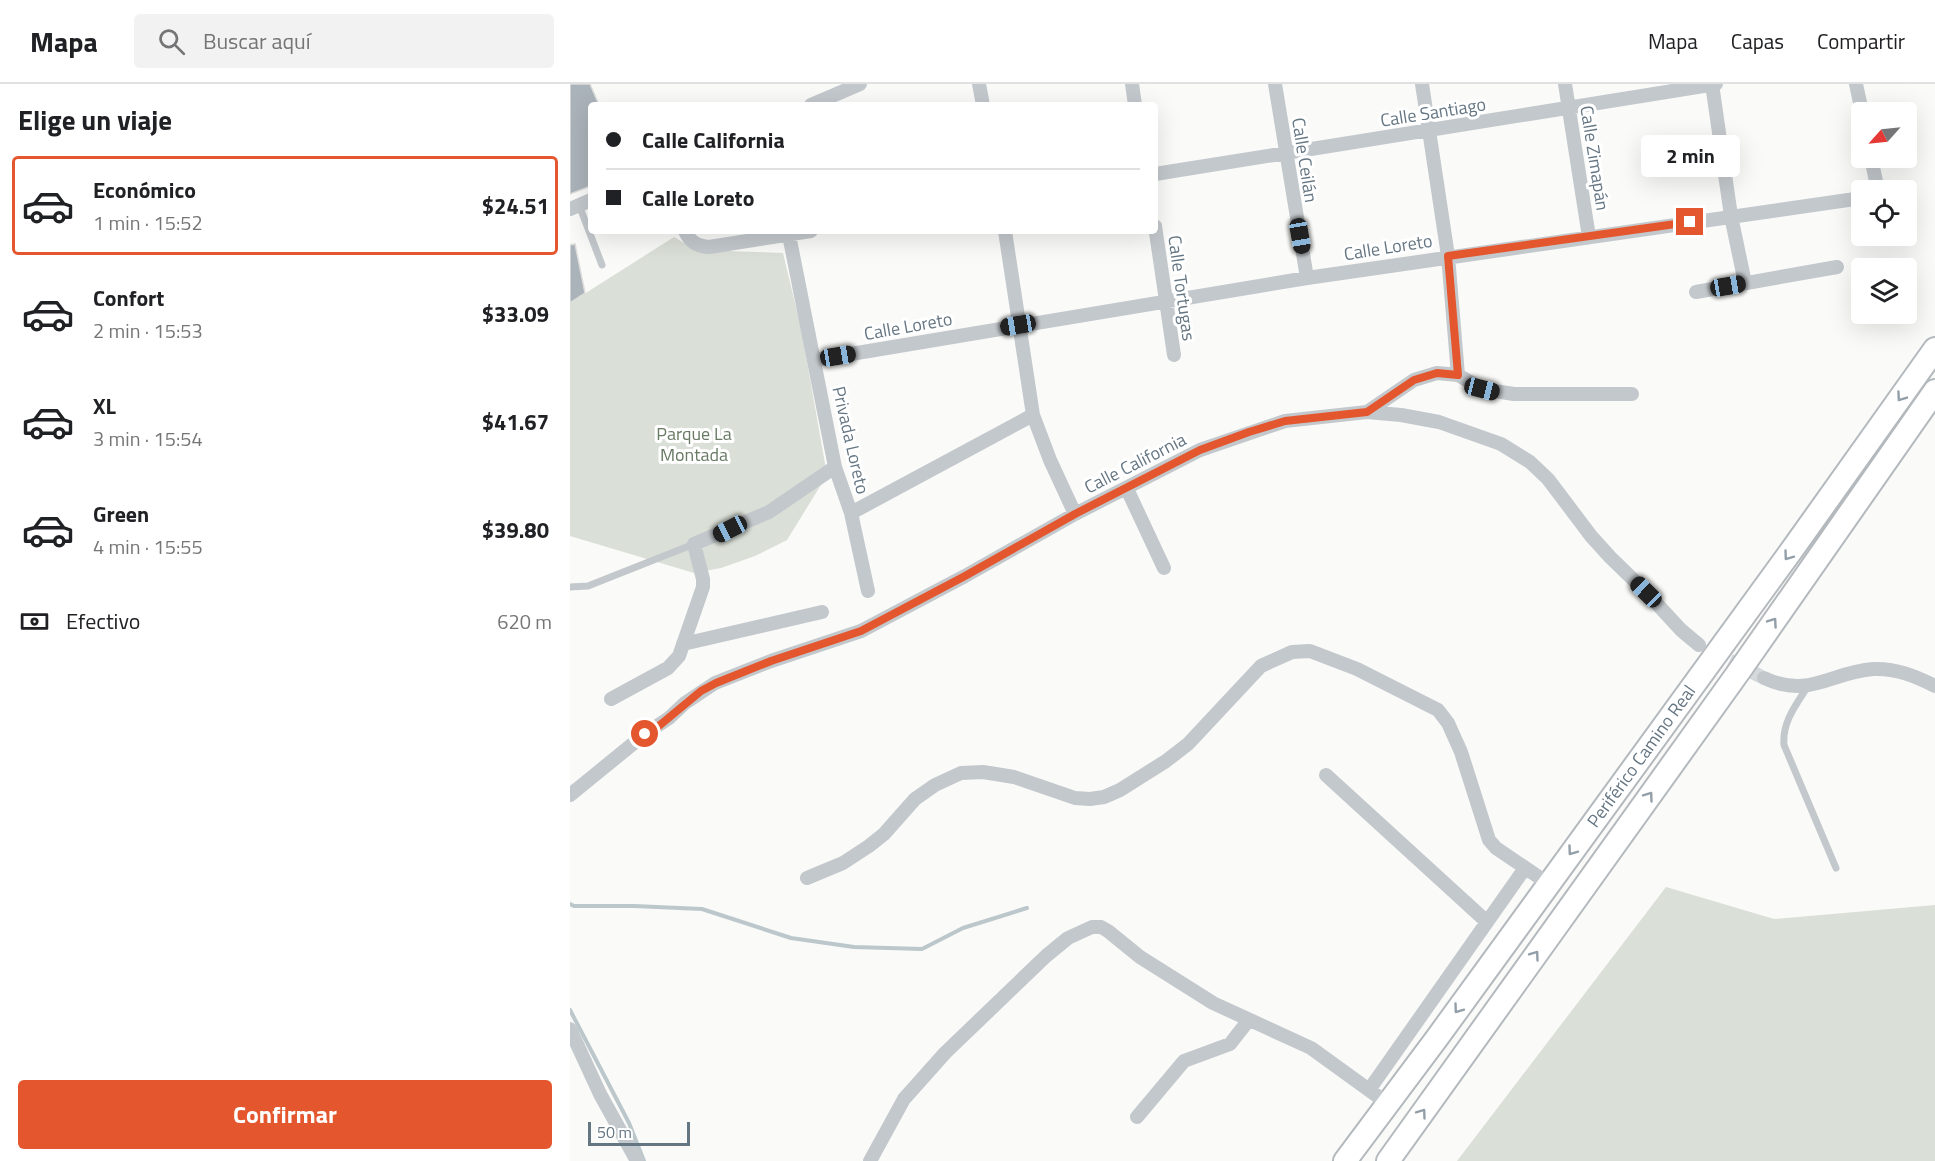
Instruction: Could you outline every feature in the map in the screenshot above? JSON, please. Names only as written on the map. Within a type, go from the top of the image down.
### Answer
[{"type":"highway","name":"Periférico Camino Real","points":[[1345,1161],[1378,1097],[1437,1038],[1935,349]]},
{"type":"highway","name":"Periférico Camino Real","points":[[1388,1161],[1740,670],[1935,391]]},
{"type":"street","points":[[818,102],[860,84]]},
{"type":"street","points":[[979,84],[982,102]]},
{"type":"street","points":[[1132,84],[1135,102]]},
{"type":"street","name":"Calle Ceilán","points":[[1275,84],[1307,278]]},
{"type":"street","points":[[1422,84],[1448,256],[1458,375]]},
{"type":"street","name":"Calle Zimapán","points":[[1565,84],[1589,237]]},
{"type":"street","points":[[1713,84],[1731,216],[1745,283]]},
{"type":"street","name":"Calle Santiago","points":[[1158,174],[1713,84]]},
{"type":"street","points":[[1856,84],[1860,102]]},
{"type":"street","name":"Calle Loreto","points":[[815,360],[1448,256],[1851,200]]},
{"type":"street","points":[[686,234],[695,245],[709,247],[794,234]]},
{"type":"street","points":[[1005,234],[1033,415],[1050,460],[1075,514]]},
{"type":"street","name":"Calle Tortugas","points":[[1156,234],[1174,355]]},
{"type":"street","name":"Privada Loreto","points":[[789,235],[835,467],[851,513],[868,591]]},
{"type":"street","points":[[1696,292],[1837,267]]},
{"type":"street","points":[[1367,412],[1414,380],[1437,373],[1458,375],[1482,389],[1514,394],[1632,394]]},
{"type":"street","name":"Calle California","points":[[570,795],[645,734],[665,722],[701,691],[771,661],[861,631],[1075,514],[1200,450],[1285,421],[1367,412],[1401,415],[1439,422],[1501,444],[1530,462],[1548,479],[1591,536],[1610,557],[1681,630],[1699,645]]},
{"type":"street","name":"Privada Loreto","points":[[851,513],[1033,415]]},
{"type":"street","points":[[610,699],[668,668],[679,656],[703,587],[694,544],[769,513],[835,467]]},
{"type":"street","points":[[1127,489],[1164,568]]},
{"type":"street","points":[[683,644],[822,612]]},
{"type":"street","points":[[807,878],[843,863],[869,846],[884,834],[915,799],[935,785],[961,773],[983,772],[1014,777],[1075,798],[1097,798],[1120,790],[1167,761],[1188,744],[1261,666],[1292,652],[1310,651],[1357,669],[1438,710],[1448,723],[1461,752],[1489,840],[1496,848],[1549,884]]},
{"type":"street","points":[[1764,678],[1778,685],[1808,686],[1872,669],[1900,671],[1935,686]]},
{"type":"street","points":[[1326,775],[1487,922]]},
{"type":"street","points":[[870,1161],[904,1099],[945,1053],[1046,956],[1068,938],[1092,927],[1101,927],[1108,931],[1140,957],[1213,1003],[1311,1048],[1378,1097],[1419,1021],[1525,868]]},
{"type":"street","points":[[1137,1117],[1184,1060],[1230,1044],[1248,1020]]},
{"type":"street","points":[[1419,1021],[1437,1038]]},
{"type":"street","points":[[570,1029],[600,1094],[637,1161]]},
{"type":"lane","points":[[580,205],[588,227]]},
{"type":"lane","points":[[591,234],[602,265]]},
{"type":"lane","points":[[570,587],[588,586],[694,544]]},
{"type":"lane","points":[[1808,686],[1787,721],[1783,734],[1784,745],[1836,868]]},
{"type":"green space","name":"Parque La Montada","points":[[674,237],[696,250],[783,253],[801,328],[827,475],[787,540],[755,556],[721,568],[694,573],[570,536],[570,303]]},
{"type":"green space","points":[[1666,887],[1774,919],[1935,905],[1935,1161],[1457,1161]]},
{"type":"building","points":[[570,84],[590,84],[598,102],[588,102],[588,187],[570,194]]},
{"type":"building","points":[[575,244],[585,293],[570,303],[570,245]]},
{"type":"waterway","points":[[570,904],[574,906],[702,909],[791,938],[854,947],[922,949],[963,928],[1027,908]]},
{"type":"waterway","points":[[570,1010],[629,1123],[644,1161]]},
{"type":"tunnel","points":[[1711,651],[1764,678]]},
{"type":"route","points":[[645,734],[660,725],[701,691],[716,683],[771,661],[861,631],[965,576],[1022,542],[1200,450],[1285,421],[1367,412],[1414,380],[1437,373],[1458,375],[1448,256],[1690,222]]}]
